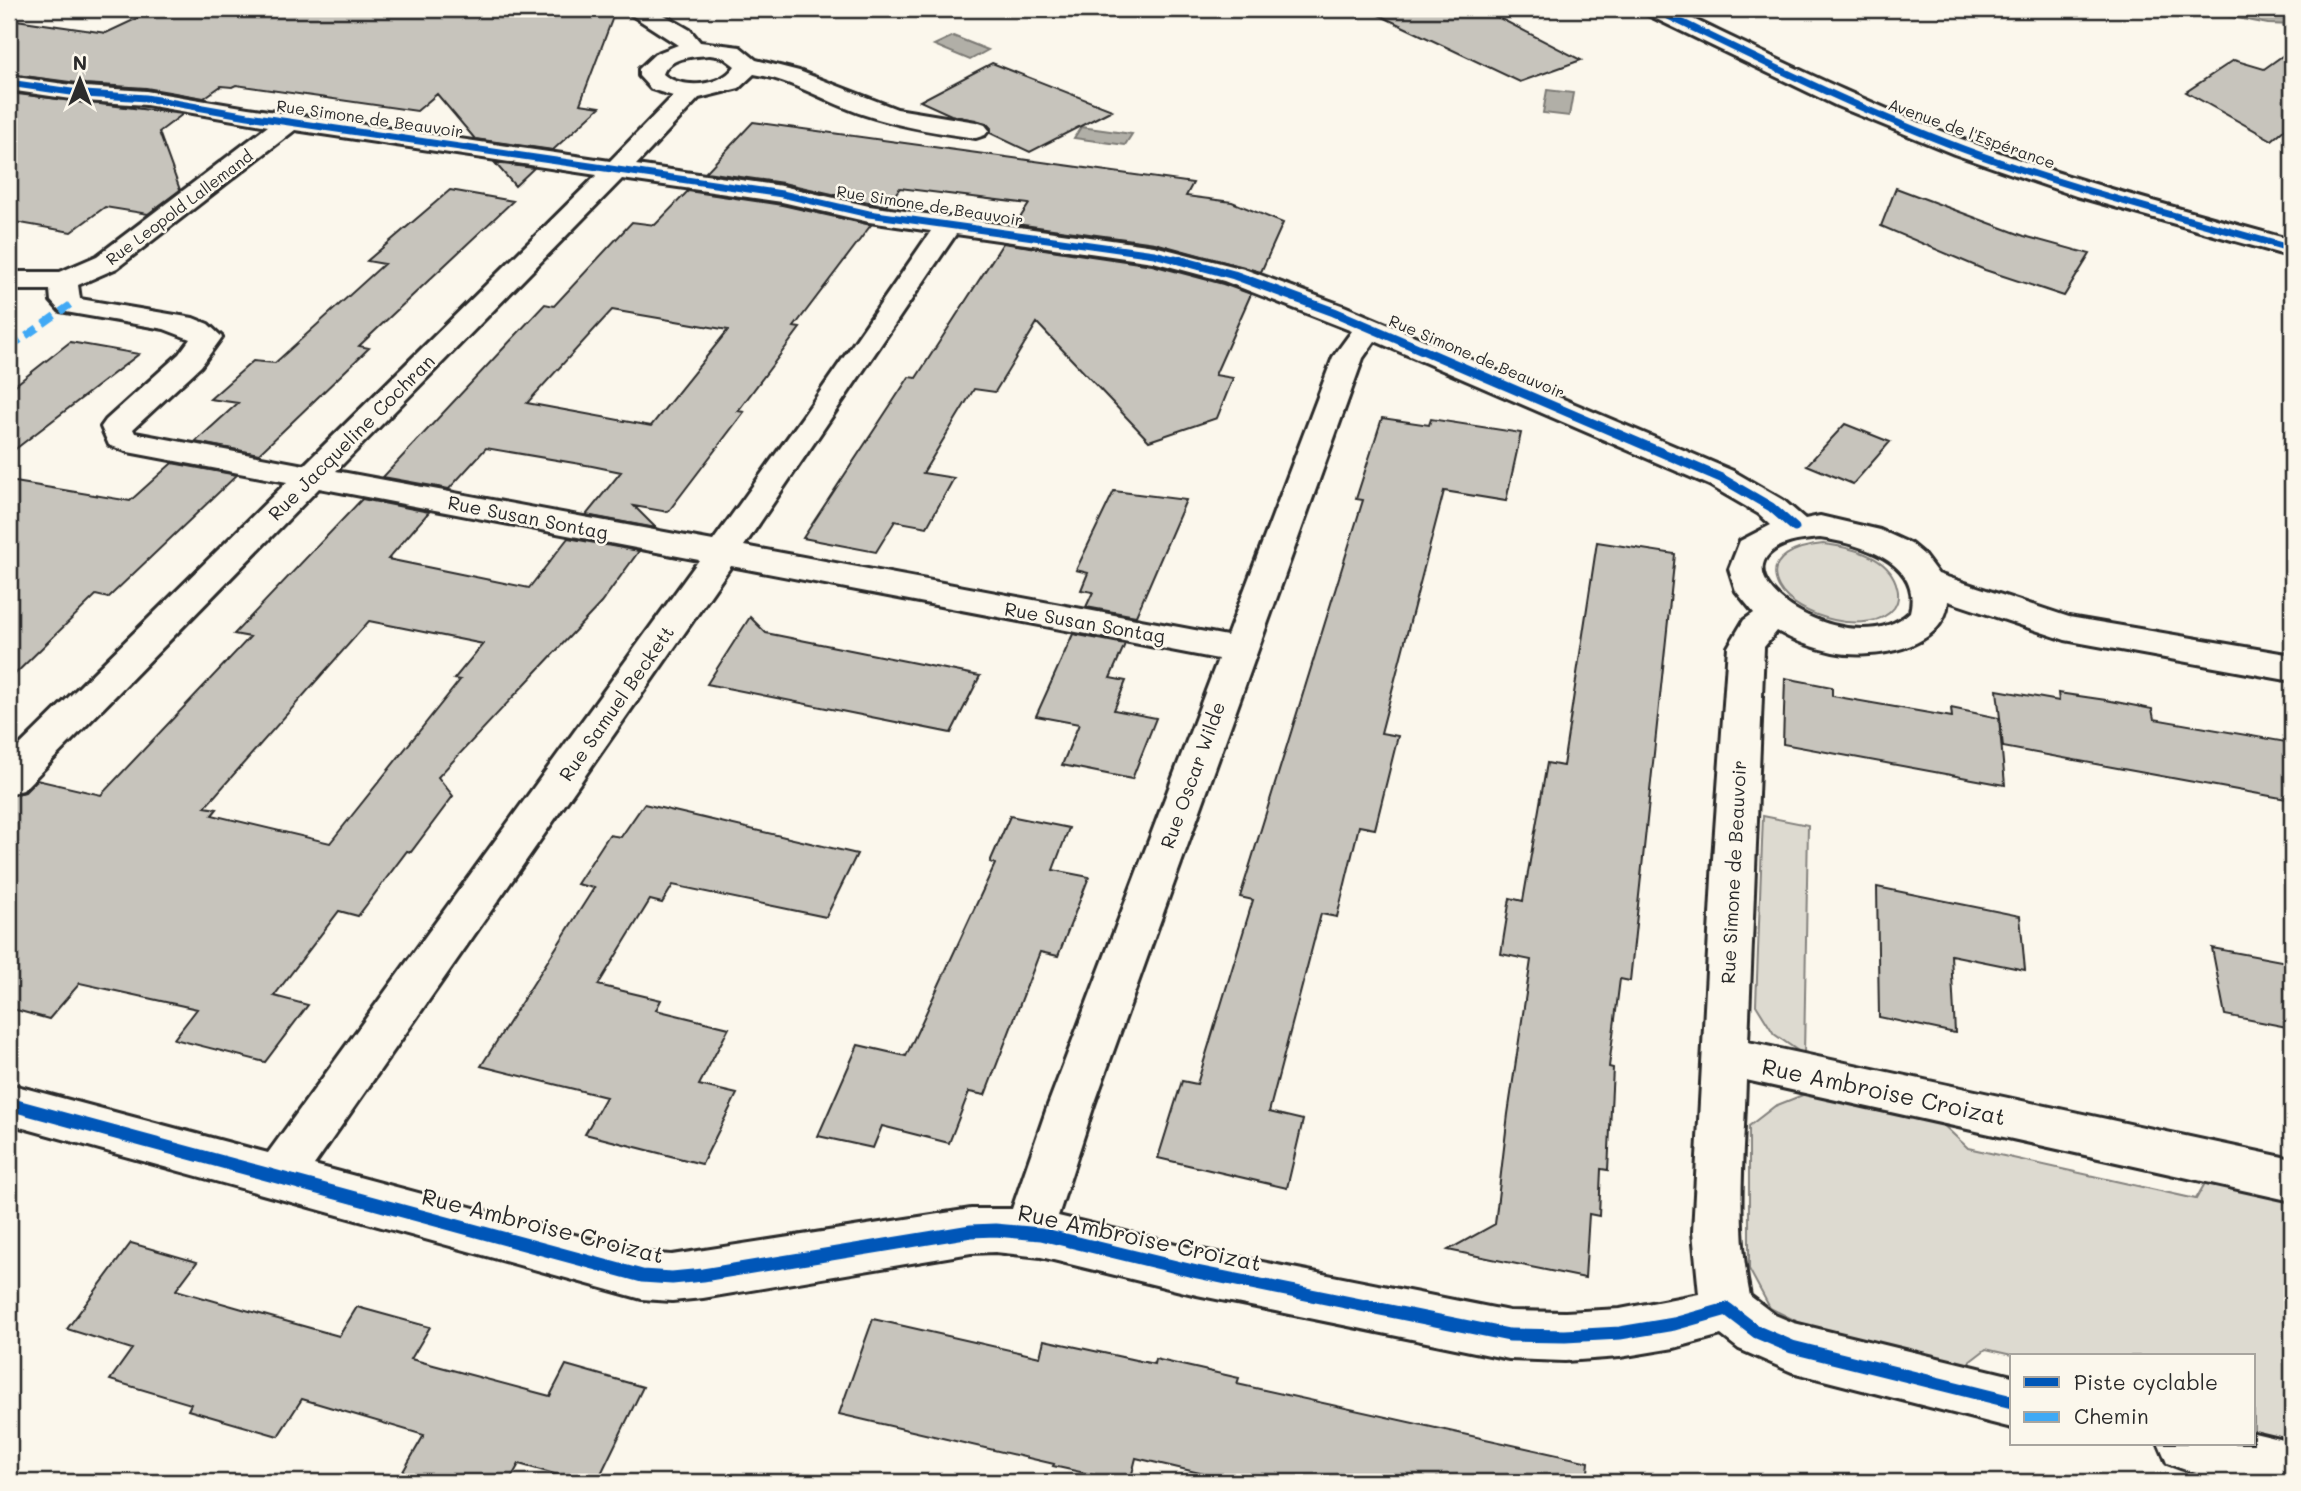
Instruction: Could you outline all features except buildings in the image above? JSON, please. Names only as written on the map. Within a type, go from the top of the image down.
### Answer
[{"type":"street","points":[[638,9],[682,35],[694,49]]},
{"type":"street","name":"Avenue de l'Espérance","points":[[1654,9],[1858,107],[1952,145],[2018,169],[2292,249]]},
{"type":"street","points":[[694,49],[725,50],[745,59],[747,66],[745,73],[737,80],[708,90],[664,87],[651,76],[651,69],[657,63],[679,52],[694,49]]},
{"type":"street","points":[[747,66],[779,70],[861,106],[909,122],[976,130]]},
{"type":"street","name":"Rue Simone de Beauvoir","points":[[9,83],[85,94],[146,98],[290,122],[782,194],[869,214],[1154,254],[1234,275],[1370,327],[1721,478],[1772,507],[1795,528]]},
{"type":"street","name":"Rue Jacqueline Cochran","points":[[9,780],[692,91]]},
{"type":"street","name":"Rue Leopold Lallemand","points":[[63,282],[88,273],[107,262],[290,122]]},
{"type":"street","name":"Rue Samuel Beckett","points":[[279,1176],[721,555],[948,226]]},
{"type":"street","points":[[9,281],[39,284],[63,282]]},
{"type":"street","name":"Rue Susan Sontag","points":[[63,282],[69,305],[182,323],[201,330],[207,337],[190,360],[117,427],[120,438],[128,442],[1238,650]]},
{"type":"street","name":"Rue Oscar Wilde","points":[[1030,1231],[1071,1105],[1348,357],[1370,327]]},
{"type":"street","points":[[1795,528],[1833,528],[1872,538],[1895,549],[1913,564],[1926,582],[1931,600],[1927,617],[1912,631],[1889,640],[1860,644],[1829,640],[1799,630],[1774,615],[1756,597],[1746,579],[1747,561],[1755,545],[1772,534],[1795,528]]},
{"type":"street","points":[[1926,582],[2065,628],[2292,668]]},
{"type":"street","name":"Rue Simone de Beauvoir","points":[[1725,1056],[1732,859],[1746,648],[1757,629],[1774,615]]},
{"type":"street","points":[[1725,1056],[1717,1232],[1719,1268],[1727,1309],[1757,1332],[1792,1346],[2010,1401]]},
{"type":"street","name":"Rue Ambroise Croizat","points":[[1725,1056],[2292,1180]]},
{"type":"street","name":"Rue Ambroise Croizat","points":[[9,1104],[642,1276],[662,1278],[703,1275],[999,1228],[1030,1231],[1150,1262],[1509,1335],[1555,1338],[1625,1334],[1692,1322],[1727,1309]]},
{"type":"street","points":[[2194,1446],[2292,1469]]},
{"type":"shaded area","points":[[2191,9],[2292,9],[2292,25],[2268,24]]},
{"type":"shaded area","points":[[953,36],[988,50],[970,60],[934,45]]},
{"type":"shaded area","points":[[1547,90],[1573,93],[1569,116],[1543,113]]},
{"type":"shaded area","points":[[1081,127],[1132,134],[1125,145],[1074,138]]},
{"type":"shaded area","points":[[1823,544],[1867,555],[1886,568],[1893,576],[1898,590],[1894,608],[1883,617],[1869,622],[1852,622],[1816,615],[1788,598],[1779,587],[1775,576],[1780,560],[1795,550]]},
{"type":"shaded area","points":[[1763,816],[1808,825],[1804,1055],[1774,1034],[1756,1005]]},
{"type":"shaded area","points":[[1805,1094],[1938,1120],[1968,1148],[2196,1199],[2208,1178],[2292,1198],[2292,1448],[2256,1438],[2256,1354],[2010,1355],[1986,1349],[1960,1369],[1804,1325],[1770,1308],[1749,1269],[1749,1126],[1775,1106]]},
{"type":"marked path","points":[[9,348],[70,305]]},
{"type":"cycle path","points":[[1654,9],[1769,65],[1923,134],[2003,164],[2085,190],[2292,249]]},
{"type":"cycle path","points":[[9,83],[85,94],[146,98],[248,116],[782,194],[869,214],[1154,254],[1234,275],[1334,312],[1721,478],[1771,507],[1795,528]]},
{"type":"cycle path","points":[[9,1104],[642,1276],[672,1278],[703,1275],[971,1231],[1019,1231],[1242,1281],[1509,1335],[1620,1333],[1674,1324],[1727,1309],[1757,1332],[1792,1347],[2010,1402]]}]
